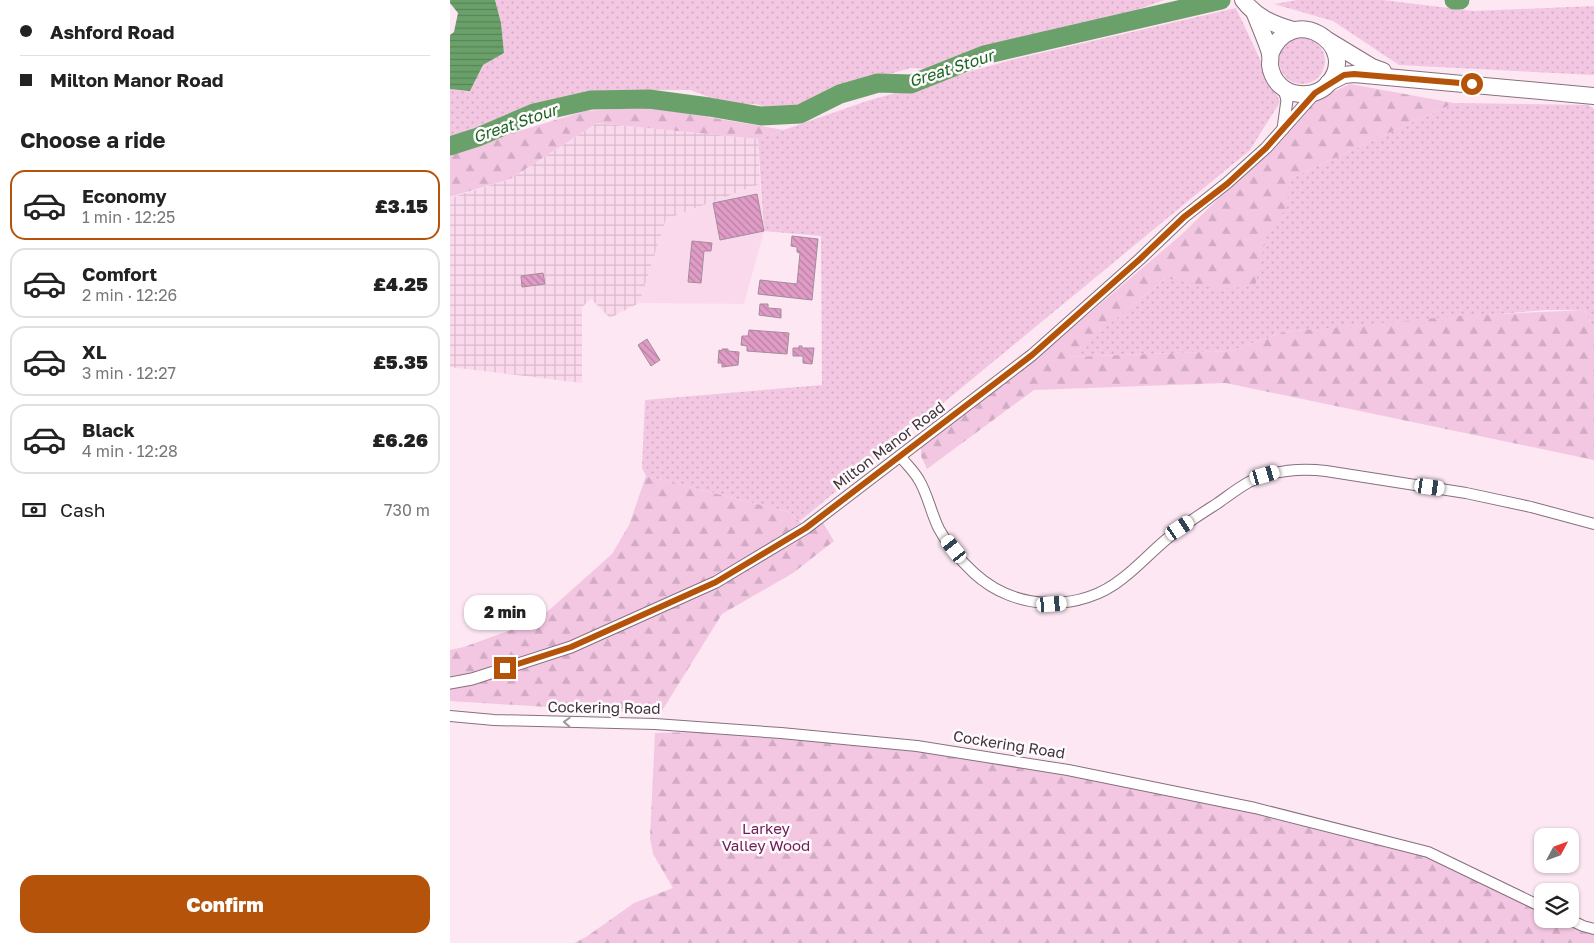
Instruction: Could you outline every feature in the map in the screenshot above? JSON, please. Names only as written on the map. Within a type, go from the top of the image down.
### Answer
[{"type":"highway","points":[[1249,7],[1274,25],[1293,30]]},
{"type":"highway","points":[[1249,7],[1270,55]]},
{"type":"highway","points":[[1322,88],[1333,76],[1336,58],[1334,49],[1329,41],[1322,34],[1303,28],[1285,33],[1278,39],[1270,55],[1272,73],[1284,89],[1299,94],[1322,88],[1344,75],[1354,74],[1594,96]]},
{"type":"highway","points":[[1329,41],[1372,67],[1397,77]]},
{"type":"street","name":"Milton Manor Road","points":[[450,683],[472,679],[571,647],[716,582],[806,528],[1032,355],[1140,259],[1184,217],[1227,184],[1266,148],[1322,88]]},
{"type":"street","points":[[1283,129],[1287,100],[1284,89]]},
{"type":"street","points":[[900,456],[919,480],[939,528],[962,560],[975,573],[998,590],[1016,598],[1038,603],[1052,604],[1074,601],[1109,588],[1123,579],[1180,528],[1237,489],[1265,475],[1292,470],[1326,471],[1466,492],[1594,524]]},
{"type":"street","name":"Cockering Road","points":[[450,716],[494,720],[684,726],[907,745],[1068,770],[1254,808],[1428,852],[1534,903]]},
{"type":"street","points":[[1579,924],[1594,929]]},
{"type":"shaded area","points":[[450,0],[495,0],[501,23],[504,53],[483,65],[470,91],[450,89],[450,35],[454,32],[458,13],[450,3]]},
{"type":"shaded area","points":[[597,123],[758,139],[760,184],[666,219],[639,303],[610,318],[591,299],[582,307],[582,383],[450,367],[450,198],[510,179]]},
{"type":"shaded area","points":[[760,184],[764,231],[744,304],[639,303],[666,219]]},
{"type":"green space","points":[[495,0],[1164,0],[1126,14],[981,51],[929,69],[911,68],[846,86],[819,96],[804,105],[778,111],[756,104],[731,105],[690,90],[621,90],[576,95],[546,104],[526,107],[478,131],[450,139],[450,89],[470,91],[483,65],[504,53],[501,23]]},
{"type":"green space","points":[[1297,0],[1383,0],[1473,11],[1594,6],[1594,75],[1399,65],[1333,21],[1274,4]]},
{"type":"green space","points":[[1236,8],[1280,102],[1250,150],[800,521],[789,512],[646,476],[642,468],[645,400],[822,385],[821,236],[764,231],[758,139],[867,101],[1011,60]]},
{"type":"green space","points":[[1307,38],[1319,44],[1324,52],[1324,70],[1319,78],[1311,83],[1297,84],[1285,78],[1280,70],[1279,56],[1285,44],[1293,39]]},
{"type":"green space","points":[[1350,84],[1454,103],[1289,179],[1287,207],[1267,234],[1255,286],[1218,289],[1166,278],[1069,357],[1230,351],[1284,332],[1458,316],[1584,310],[1594,329],[1594,460],[1226,383],[1034,390],[927,469],[921,456],[921,446],[1025,368],[1181,235],[1297,122],[1315,100]]},
{"type":"green space","points":[[1454,103],[1588,105],[1594,109],[1594,329],[1584,310],[1546,310],[1284,332],[1230,351],[1068,357],[1289,179]]},
{"type":"green space","points":[[648,107],[784,130],[758,139],[597,123],[510,179],[450,197],[450,152],[585,111]]},
{"type":"green space","points":[[646,476],[789,512],[809,530],[822,521],[834,541],[793,573],[722,614],[660,714],[450,701],[450,650],[464,647],[538,620],[612,554],[629,525]]},
{"type":"green space","name":"Larkey Valley Wood","points":[[735,731],[970,758],[1076,776],[1254,812],[1427,855],[1534,906],[1534,928],[1579,927],[1594,934],[1594,943],[574,943],[586,937],[634,903],[673,888],[653,854],[650,838],[655,733]]},
{"type":"building","points":[[757,194],[764,231],[720,240],[713,203]]},
{"type":"building","points":[[792,236],[818,239],[812,300],[758,294],[760,280],[797,284],[800,253],[797,252],[797,247],[791,246]]},
{"type":"building","points":[[692,241],[712,243],[711,251],[704,251],[701,283],[688,282]]},
{"type":"building","points":[[543,273],[545,284],[522,287],[521,276]]},
{"type":"building","points":[[760,304],[768,304],[768,308],[781,309],[781,318],[759,315]]},
{"type":"building","points":[[749,330],[789,333],[787,354],[747,351],[747,346],[741,345],[742,336],[748,336]]},
{"type":"building","points":[[647,339],[660,360],[651,366],[638,345]]},
{"type":"building","points":[[799,346],[802,346],[802,348],[814,348],[812,364],[803,363],[803,356],[793,356],[793,348],[799,348]]},
{"type":"building","points":[[722,349],[739,352],[738,365],[722,367],[722,363],[718,363],[719,350],[722,351]]},
{"type":"waterway","name":"Great Stour","points":[[450,146],[478,137],[534,113],[591,100],[649,99],[761,116],[800,114],[840,94],[878,83],[911,84],[984,55],[1221,0]]},
{"type":"waterway","name":"Great Stour","points":[[1454,0],[1460,0]]},
{"type":"route","points":[[505,668],[571,647],[716,582],[806,528],[1032,355],[1140,259],[1184,217],[1227,184],[1266,148],[1315,93],[1328,83],[1344,75],[1354,74],[1472,84]]}]
